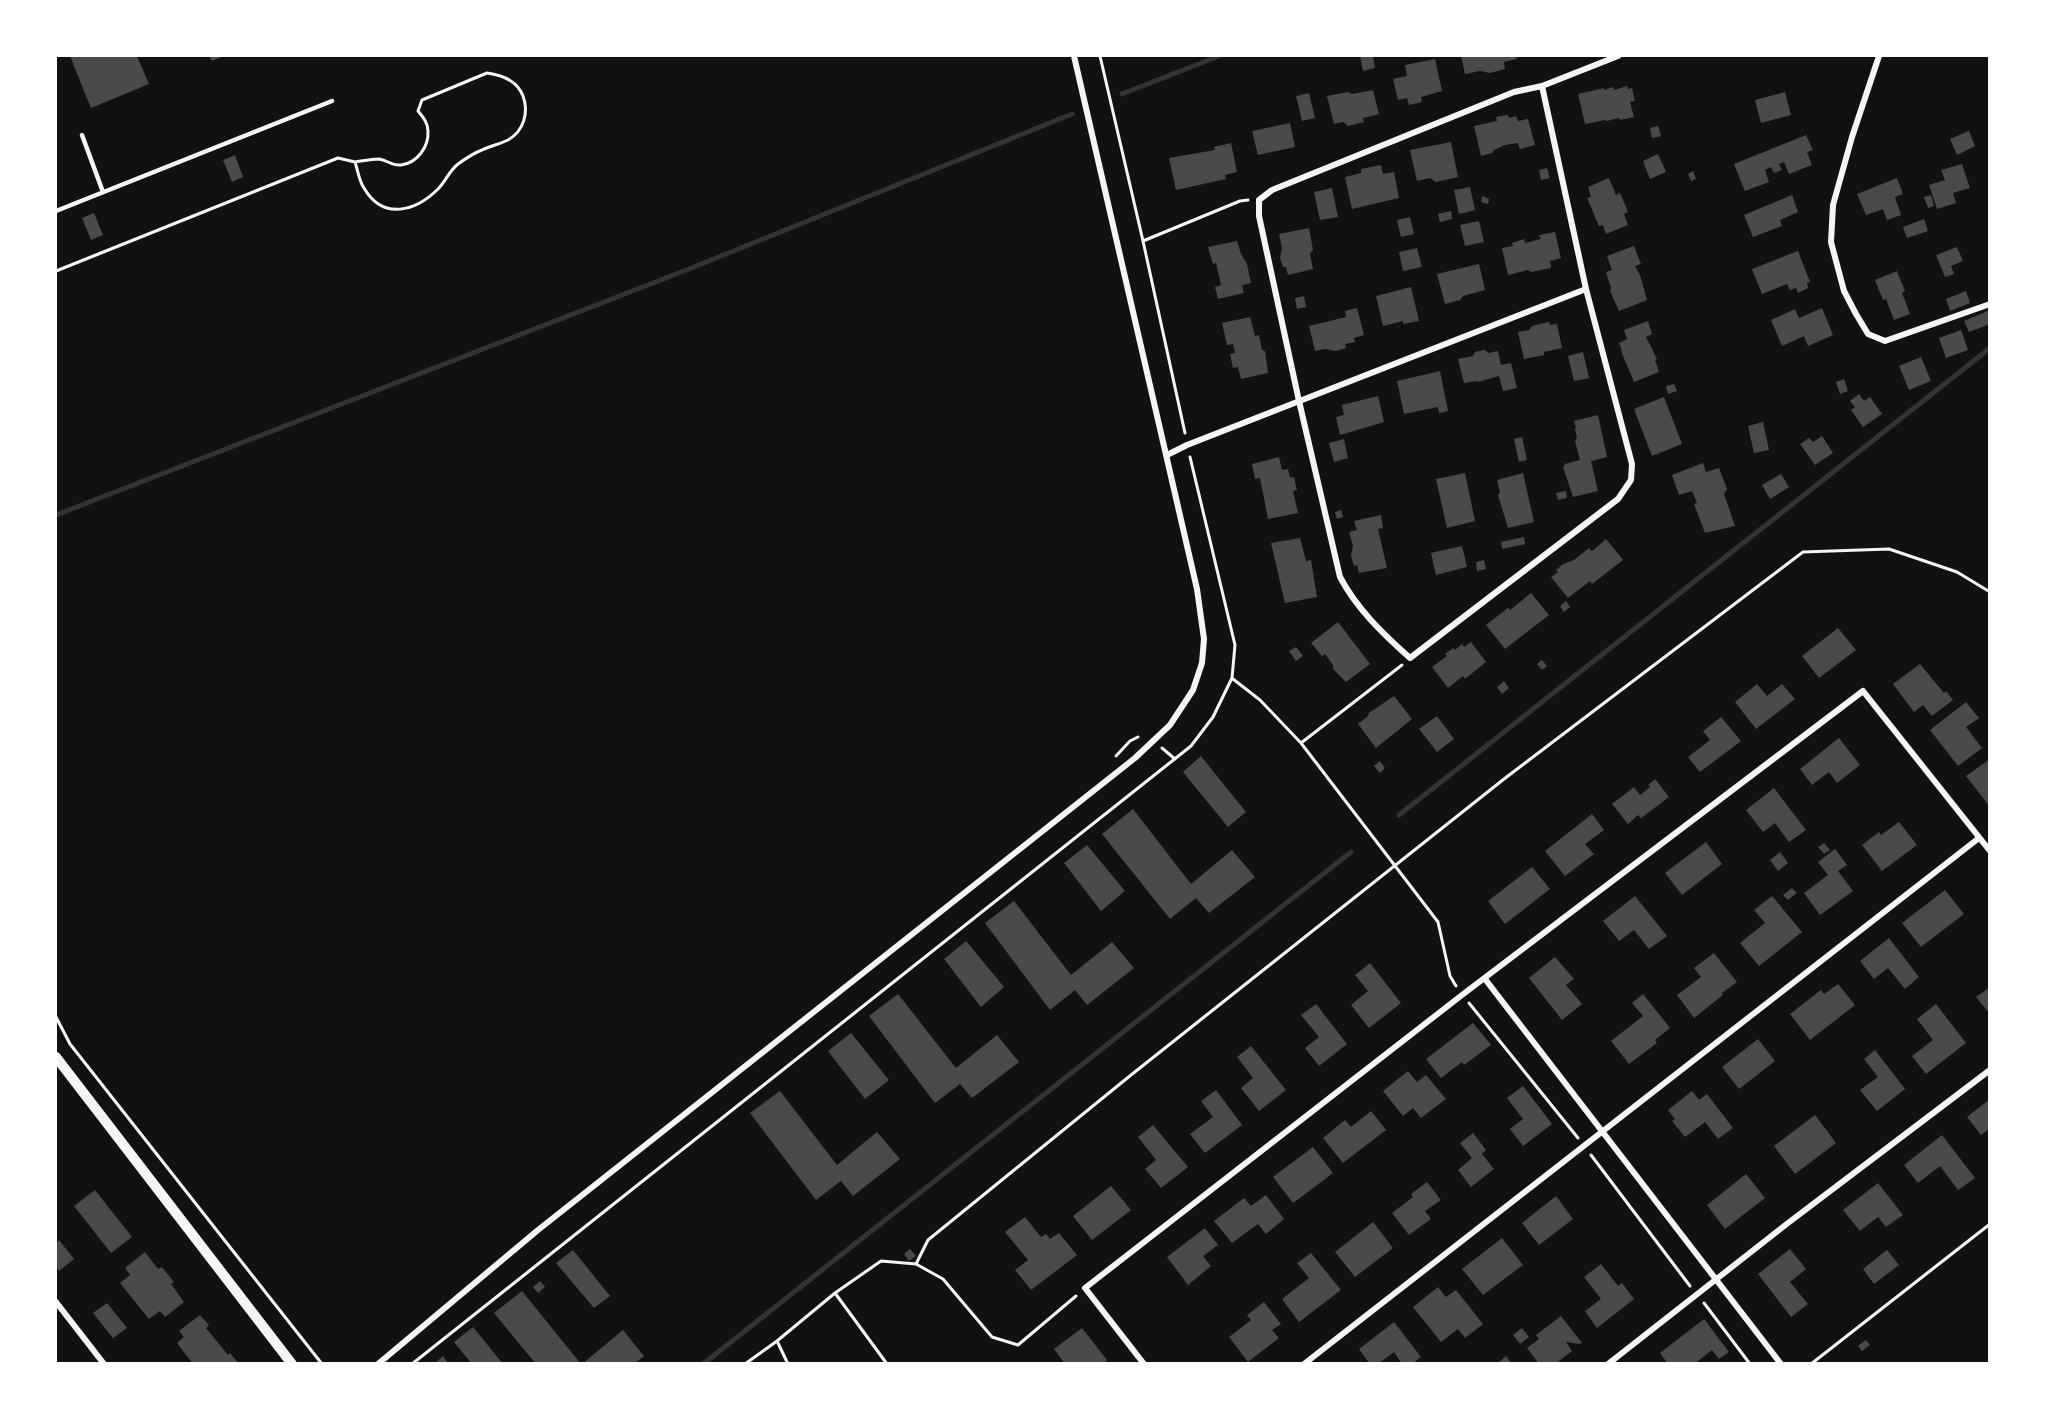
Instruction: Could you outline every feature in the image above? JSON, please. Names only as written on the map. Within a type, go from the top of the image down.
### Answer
[{"type":"street","points":[[378,1364],[538,1230],[1135,758],[1170,725],[1193,690],[1202,663],[1204,639],[1197,589],[1074,56]]},
{"type":"street","points":[[1542,86],[1586,289],[1632,464],[1631,480],[1618,499],[1410,657],[1384,635],[1350,595],[1340,577],[1259,216],[1259,200],[1272,190],[1514,93],[1542,86],[1618,56]]},
{"type":"street","points":[[1879,56],[1852,137],[1833,205],[1831,242],[1845,291],[1868,334],[1885,341],[1989,304]]},
{"type":"street","points":[[1167,455],[1187,445],[1586,289]]},
{"type":"street","points":[[1144,1364],[1085,1288],[1462,995],[1863,691],[1989,851]]},
{"type":"street","points":[[1304,1364],[1979,838]]},
{"type":"street","points":[[1485,979],[1781,1364]]},
{"type":"street","points":[[56,1058],[292,1364]]},
{"type":"street","points":[[1608,1364],[1989,1070]]},
{"type":"street","points":[[56,1302],[104,1364]]},
{"type":"lane","points":[[56,211],[332,101]]},
{"type":"lane","points":[[82,135],[104,192]]},
{"type":"path","points":[[412,1364],[1191,746],[1214,717],[1232,678],[1235,645],[1187,445],[1100,56]]},
{"type":"path","points":[[56,271],[338,158],[355,162],[379,159],[390,164],[402,165],[413,161],[422,153],[427,143],[428,131],[425,120],[418,111],[422,100],[486,73],[500,75],[512,81],[521,91],[526,104],[525,118],[519,130],[509,140],[479,150],[459,163],[449,171],[440,187],[424,201],[407,208],[397,210],[388,208],[371,197],[360,180],[355,162]]},
{"type":"path","points":[[1143,241],[1240,201],[1259,200]]},
{"type":"path","points":[[916,1264],[928,1240],[1131,1075],[1504,778],[1803,552],[1889,549],[1957,572],[1989,592]]},
{"type":"path","points":[[1301,743],[1394,672],[1410,657]]},
{"type":"path","points":[[1232,678],[1260,700],[1301,743],[1438,922],[1450,976],[1462,995],[1583,1145],[1750,1364]]},
{"type":"path","points":[[56,1017],[70,1044],[321,1364]]},
{"type":"path","points":[[1811,1364],[1989,1224]]},
{"type":"path","points":[[745,1364],[835,1293],[881,1261],[916,1264],[943,1279],[992,1337],[1018,1345],[1085,1288]]},
{"type":"path","points":[[835,1293],[888,1364]]},
{"type":"path","points":[[777,1341],[788,1364]]},
{"type":"building","points":[[70,56],[137,56],[149,84],[91,108]]},
{"type":"building","points":[[209,56],[224,56],[212,61]]},
{"type":"building","points":[[1360,56],[1373,56],[1375,68],[1363,71]]},
{"type":"building","points":[[1461,56],[1516,56],[1517,59],[1504,62],[1505,69],[1490,73],[1480,71],[1465,74]]},
{"type":"building","points":[[1435,59],[1442,91],[1421,97],[1422,102],[1409,105],[1407,98],[1398,100],[1393,79],[1407,76],[1405,65]]},
{"type":"building","points":[[1627,86],[1628,89],[1632,88],[1635,101],[1630,102],[1634,117],[1585,124],[1578,94],[1613,87],[1614,90]]},
{"type":"building","points":[[1373,90],[1379,114],[1363,118],[1364,122],[1348,126],[1343,122],[1334,124],[1327,96]]},
{"type":"building","points":[[1785,92],[1791,115],[1761,123],[1755,100]]},
{"type":"building","points":[[1309,93],[1315,118],[1302,121],[1296,96]]},
{"type":"building","points":[[1508,115],[1509,118],[1516,116],[1518,121],[1528,119],[1535,145],[1520,149],[1518,143],[1505,145],[1492,153],[1481,156],[1474,126],[1497,121],[1496,117]]},
{"type":"building","points":[[1290,123],[1295,147],[1258,155],[1252,131]]},
{"type":"building","points":[[1658,126],[1661,136],[1652,138],[1650,128]]},
{"type":"building","points":[[1969,131],[1975,146],[1957,155],[1950,139]]},
{"type":"building","points":[[1806,135],[1813,150],[1807,152],[1812,165],[1789,174],[1784,162],[1779,164],[1782,170],[1774,173],[1771,167],[1765,170],[1769,182],[1745,191],[1734,164]]},
{"type":"building","points":[[1451,142],[1458,177],[1436,182],[1430,178],[1417,181],[1410,150]]},
{"type":"building","points":[[1231,143],[1237,172],[1225,175],[1226,179],[1176,190],[1169,158],[1215,150],[1214,147]]},
{"type":"building","points":[[1658,154],[1666,172],[1650,179],[1643,161]]},
{"type":"building","points":[[235,155],[243,177],[232,182],[223,160]]},
{"type":"building","points":[[1962,164],[1970,188],[1953,193],[1956,203],[1937,209],[1929,185],[1945,180],[1941,170]]},
{"type":"building","points":[[1381,165],[1383,174],[1394,172],[1399,198],[1352,209],[1345,177],[1361,173],[1361,169]]},
{"type":"building","points":[[1547,168],[1550,178],[1541,180],[1539,170]]},
{"type":"building","points":[[1693,171],[1696,179],[1691,181],[1688,174]]},
{"type":"building","points":[[1609,178],[1616,195],[1620,193],[1628,212],[1624,214],[1628,225],[1606,234],[1603,225],[1599,226],[1587,198],[1591,197],[1588,187]]},
{"type":"building","points":[[1897,178],[1903,194],[1895,197],[1901,215],[1887,220],[1883,209],[1866,215],[1857,194]]},
{"type":"building","points":[[1470,187],[1475,210],[1459,214],[1454,190]]},
{"type":"building","points":[[1332,188],[1338,217],[1320,220],[1314,192]]},
{"type":"building","points":[[1792,195],[1798,212],[1780,220],[1782,226],[1753,237],[1744,215]]},
{"type":"building","points":[[1931,195],[1934,206],[1928,208],[1924,197]]},
{"type":"building","points":[[1482,196],[1489,199],[1488,204],[1481,202]]},
{"type":"building","points":[[1451,211],[1452,219],[1440,222],[1438,214]]},
{"type":"building","points":[[94,213],[103,235],[91,240],[82,218]]},
{"type":"building","points":[[1410,217],[1414,234],[1401,237],[1397,220]]},
{"type":"building","points":[[1924,219],[1928,231],[1907,238],[1903,227]]},
{"type":"building","points":[[1479,221],[1484,242],[1465,246],[1460,225]]},
{"type":"building","points":[[1309,228],[1313,250],[1310,254],[1313,269],[1288,275],[1280,258],[1282,248],[1279,234]]},
{"type":"building","points":[[1555,232],[1561,258],[1550,261],[1551,268],[1508,275],[1502,248],[1513,246],[1512,243],[1524,239],[1525,243],[1541,239],[1539,235]]},
{"type":"building","points":[[1237,241],[1247,264],[1251,283],[1242,285],[1244,293],[1218,299],[1215,287],[1221,285],[1216,263],[1213,264],[1208,247]]},
{"type":"building","points":[[1634,246],[1641,264],[1635,266],[1647,300],[1619,311],[1610,291],[1606,272],[1612,270],[1607,256]]},
{"type":"building","points":[[1957,247],[1963,261],[1951,266],[1954,274],[1945,277],[1936,255]]},
{"type":"building","points":[[1417,248],[1422,267],[1403,271],[1399,252]]},
{"type":"building","points":[[1798,251],[1810,282],[1807,283],[1808,288],[1798,293],[1796,288],[1790,290],[1787,284],[1762,294],[1752,269]]},
{"type":"building","points":[[1479,264],[1485,290],[1445,304],[1437,274]]},
{"type":"building","points":[[1897,271],[1905,291],[1902,293],[1910,314],[1894,320],[1875,280]]},
{"type":"building","points":[[1411,287],[1419,321],[1403,324],[1403,321],[1383,326],[1376,296]]},
{"type":"building","points":[[1966,291],[1970,303],[1950,311],[1946,299]]},
{"type":"building","points":[[1304,296],[1306,307],[1297,309],[1295,298]]},
{"type":"building","points":[[1357,308],[1364,335],[1354,338],[1355,342],[1345,344],[1346,348],[1336,351],[1325,349],[1315,351],[1309,326],[1346,317],[1345,311]]},
{"type":"building","points":[[1822,308],[1833,335],[1808,346],[1804,336],[1782,346],[1771,320],[1795,309],[1799,318]]},
{"type":"building","points":[[1990,310],[1990,324],[1969,332],[1964,321]]},
{"type":"building","points":[[1250,317],[1255,336],[1259,335],[1262,350],[1265,351],[1268,373],[1241,379],[1238,367],[1233,368],[1230,354],[1235,353],[1233,344],[1227,345],[1222,323]]},
{"type":"building","points":[[1648,321],[1652,334],[1646,337],[1657,359],[1655,360],[1659,372],[1634,382],[1619,343],[1627,339],[1624,330]]},
{"type":"building","points":[[1549,322],[1550,325],[1557,324],[1562,348],[1524,359],[1518,332]]},
{"type":"building","points":[[1961,330],[1968,350],[1946,358],[1939,338]]},
{"type":"building","points":[[1485,350],[1488,353],[1498,351],[1501,365],[1511,363],[1517,388],[1503,391],[1499,376],[1464,383],[1458,359],[1473,356],[1475,352]]},
{"type":"building","points":[[1583,352],[1589,378],[1574,381],[1568,356]]},
{"type":"building","points":[[1921,357],[1931,381],[1909,390],[1899,366]]},
{"type":"building","points":[[1440,371],[1448,411],[1439,413],[1438,407],[1404,414],[1397,381]]},
{"type":"building","points":[[1844,379],[1848,391],[1840,394],[1836,382]]},
{"type":"building","points":[[1674,384],[1677,391],[1668,394],[1666,386]]},
{"type":"building","points":[[1859,394],[1864,401],[1870,397],[1882,414],[1863,427],[1851,410],[1855,407],[1850,401]]},
{"type":"building","points":[[1378,396],[1384,422],[1340,435],[1336,417],[1344,415],[1342,405]]},
{"type":"building","points":[[1664,397],[1682,444],[1652,456],[1634,409]]},
{"type":"building","points":[[1598,415],[1607,457],[1591,461],[1598,491],[1573,497],[1563,467],[1565,464],[1580,460],[1575,441],[1577,438],[1574,421]]},
{"type":"building","points":[[1763,422],[1769,450],[1754,453],[1748,426]]},
{"type":"building","points":[[1822,436],[1833,453],[1815,465],[1800,444],[1809,438],[1813,442]]},
{"type":"building","points":[[1522,437],[1527,460],[1519,462],[1514,439]]},
{"type":"building","points":[[1344,439],[1348,458],[1334,462],[1329,443]]},
{"type":"building","points":[[1279,457],[1282,470],[1288,469],[1290,478],[1294,477],[1297,490],[1293,491],[1298,513],[1268,519],[1260,478],[1255,479],[1252,464]]},
{"type":"building","points":[[1703,463],[1706,472],[1719,468],[1727,489],[1724,494],[1735,526],[1705,533],[1694,504],[1697,503],[1692,491],[1679,495],[1672,475]]},
{"type":"building","points":[[1465,473],[1475,521],[1447,528],[1436,479]]},
{"type":"building","points":[[1523,473],[1534,522],[1508,528],[1498,495],[1500,492],[1497,480]]},
{"type":"building","points":[[1781,474],[1789,487],[1770,499],[1762,485]]},
{"type":"building","points":[[1566,491],[1567,498],[1558,500],[1556,493]]},
{"type":"building","points":[[1341,510],[1343,517],[1337,519],[1335,512]]},
{"type":"building","points":[[1381,515],[1383,528],[1378,529],[1387,568],[1359,573],[1351,555],[1353,546],[1349,532],[1357,530],[1354,521]]},
{"type":"building","points":[[1524,537],[1525,544],[1502,549],[1501,542]]},
{"type":"building","points":[[1300,538],[1306,561],[1311,560],[1317,597],[1285,603],[1271,543]]},
{"type":"building","points":[[1606,539],[1623,560],[1592,584],[1590,581],[1568,598],[1551,577],[1563,564],[1574,560],[1589,548],[1592,551]]},
{"type":"building","points":[[1462,546],[1467,567],[1436,575],[1431,553]]},
{"type":"building","points":[[1484,560],[1486,569],[1477,571],[1476,562]]},
{"type":"building","points":[[1531,593],[1549,615],[1505,649],[1486,625]]},
{"type":"building","points":[[1566,601],[1570,607],[1564,612],[1560,606]]},
{"type":"building","points":[[1338,622],[1370,664],[1346,682],[1333,669],[1333,665],[1325,654],[1322,656],[1311,643]]},
{"type":"building","points":[[1838,628],[1856,650],[1819,678],[1802,656]]},
{"type":"building","points":[[1471,642],[1486,662],[1465,679],[1463,676],[1448,688],[1432,667],[1447,656],[1445,654],[1453,648],[1455,650],[1462,644],[1464,647]]},
{"type":"building","points":[[1296,647],[1303,656],[1296,661],[1289,651]]},
{"type":"building","points":[[1542,660],[1547,666],[1542,670],[1537,664]]},
{"type":"building","points":[[1920,664],[1944,693],[1946,691],[1953,700],[1932,716],[1923,705],[1914,712],[1893,684]]},
{"type":"building","points":[[1504,681],[1509,688],[1502,694],[1497,687]]},
{"type":"building","points":[[1757,684],[1767,696],[1782,684],[1795,699],[1756,729],[1735,702]]},
{"type":"building","points":[[1394,696],[1412,719],[1376,748],[1358,724],[1369,713]]},
{"type":"building","points":[[1966,702],[1979,718],[1966,727],[1982,748],[1958,766],[1930,730]]},
{"type":"building","points":[[1437,716],[1454,739],[1437,752],[1419,729]]},
{"type":"building","points":[[1721,717],[1741,741],[1700,772],[1688,757],[1710,740],[1703,731]]},
{"type":"building","points":[[1839,738],[1860,765],[1837,783],[1829,772],[1812,785],[1800,769]]},
{"type":"building","points":[[1201,756],[1246,812],[1228,827],[1183,772]]},
{"type":"building","points":[[1990,759],[1990,807],[1966,776]]},
{"type":"building","points":[[1380,761],[1385,768],[1380,773],[1374,766]]},
{"type":"building","points":[[1655,779],[1669,797],[1641,818],[1638,815],[1628,824],[1612,804],[1634,787],[1640,795],[1650,787],[1648,785]]},
{"type":"building","points":[[1774,788],[1806,830],[1789,842],[1775,823],[1763,832],[1746,810]]},
{"type":"building","points":[[1133,809],[1191,884],[1232,850],[1255,877],[1209,913],[1196,898],[1170,919],[1102,834]]},
{"type":"building","points":[[1592,814],[1604,830],[1585,844],[1594,854],[1565,876],[1545,851]]},
{"type":"building","points":[[1899,822],[1917,845],[1882,871],[1862,845],[1879,832],[1881,835]]},
{"type":"building","points":[[1706,842],[1722,864],[1682,895],[1665,873]]},
{"type":"building","points":[[1824,843],[1830,850],[1824,854],[1818,847]]},
{"type":"building","points":[[1087,845],[1125,891],[1101,911],[1064,863]]},
{"type":"building","points":[[1835,849],[1847,865],[1838,871],[1853,891],[1820,915],[1804,893],[1828,875],[1818,862]]},
{"type":"building","points":[[1780,852],[1788,863],[1778,871],[1770,860]]},
{"type":"building","points":[[1532,867],[1550,889],[1505,924],[1488,901]]},
{"type":"building","points":[[1792,888],[1797,893],[1788,900],[1783,895]]},
{"type":"building","points":[[1945,890],[1964,914],[1921,947],[1902,923]]},
{"type":"building","points":[[1635,896],[1667,936],[1649,949],[1634,930],[1619,941],[1603,921]]},
{"type":"building","points":[[1772,896],[1802,932],[1759,966],[1740,943],[1765,923],[1754,910]]},
{"type":"building","points":[[1014,901],[1071,975],[1112,942],[1134,968],[1087,1005],[1075,990],[1050,1010],[985,923]]},
{"type":"building","points":[[1889,938],[1919,977],[1905,989],[1888,968],[1874,979],[1860,961]]},
{"type":"building","points":[[966,941],[1004,987],[981,1007],[944,959]]},
{"type":"building","points":[[1714,953],[1737,982],[1694,1018],[1677,995],[1701,977],[1694,968]]},
{"type":"building","points":[[1555,957],[1574,979],[1566,985],[1582,1004],[1562,1020],[1529,978]]},
{"type":"building","points":[[1370,963],[1401,1003],[1369,1028],[1351,1005],[1368,991],[1355,975]]},
{"type":"building","points":[[1838,984],[1855,1005],[1810,1040],[1790,1014],[1821,990],[1824,994]]},
{"type":"building","points":[[1990,987],[1990,1014],[1976,997]]},
{"type":"building","points":[[898,994],[956,1068],[997,1035],[1019,1062],[972,1098],[960,1084],[935,1103],[869,1016]]},
{"type":"building","points":[[1643,994],[1670,1028],[1655,1040],[1657,1043],[1629,1064],[1611,1041],[1643,1016],[1632,1003]]},
{"type":"building","points":[[1316,1004],[1347,1044],[1319,1066],[1305,1048],[1319,1037],[1301,1015]]},
{"type":"building","points":[[1936,1004],[1966,1043],[1926,1074],[1912,1056],[1933,1040],[1917,1019]]},
{"type":"building","points":[[1473,1023],[1491,1045],[1464,1065],[1462,1062],[1441,1078],[1426,1059]]},
{"type":"building","points":[[851,1033],[889,1080],[865,1099],[828,1051]]},
{"type":"building","points":[[1758,1039],[1775,1061],[1739,1089],[1722,1067]]},
{"type":"building","points":[[1251,1046],[1286,1090],[1259,1111],[1241,1088],[1253,1078],[1237,1057]]},
{"type":"building","points":[[1875,1050],[1905,1089],[1877,1111],[1860,1090],[1878,1077],[1864,1059]]},
{"type":"building","points":[[1408,1071],[1417,1082],[1426,1075],[1446,1099],[1421,1118],[1413,1108],[1403,1116],[1383,1091]]},
{"type":"building","points":[[1523,1086],[1552,1124],[1523,1146],[1510,1129],[1523,1119],[1507,1098]]},
{"type":"building","points":[[1216,1090],[1242,1125],[1205,1153],[1190,1134],[1213,1117],[1201,1101]]},
{"type":"building","points":[[780,1091],[837,1165],[877,1132],[900,1159],[853,1196],[841,1181],[816,1200],[750,1113]]},
{"type":"building","points":[[1692,1091],[1699,1100],[1707,1094],[1733,1128],[1718,1139],[1705,1122],[1685,1137],[1672,1121],[1675,1119],[1668,1110]]},
{"type":"building","points":[[1990,1099],[1990,1128],[1981,1135],[1967,1117]]},
{"type":"building","points":[[1371,1111],[1386,1130],[1343,1163],[1323,1138],[1345,1120],[1351,1127]]},
{"type":"building","points":[[1815,1115],[1836,1143],[1795,1174],[1774,1146]]},
{"type":"building","points":[[1153,1125],[1188,1167],[1161,1188],[1145,1169],[1156,1160],[1138,1137]]},
{"type":"building","points":[[1473,1133],[1486,1150],[1482,1154],[1494,1169],[1471,1187],[1458,1170],[1472,1158],[1460,1143]]},
{"type":"building","points":[[1942,1135],[1975,1178],[1958,1190],[1940,1166],[1918,1183],[1904,1165]]},
{"type":"building","points":[[1313,1147],[1333,1173],[1293,1203],[1273,1177]]},
{"type":"building","points":[[1746,1174],[1765,1198],[1725,1229],[1707,1205]]},
{"type":"building","points":[[1427,1182],[1441,1200],[1425,1211],[1431,1219],[1409,1235],[1392,1213],[1413,1197],[1411,1194]]},
{"type":"building","points":[[1878,1183],[1903,1215],[1886,1227],[1878,1217],[1860,1231],[1843,1210]]},
{"type":"building","points":[[1111,1186],[1131,1210],[1092,1240],[1073,1216]]},
{"type":"building","points":[[95,1190],[132,1237],[111,1253],[74,1206]]},
{"type":"building","points":[[1266,1195],[1284,1219],[1266,1234],[1258,1224],[1232,1243],[1214,1221],[1244,1198],[1251,1206]]},
{"type":"building","points":[[1556,1196],[1573,1219],[1539,1245],[1522,1223]]},
{"type":"building","points":[[1025,1217],[1041,1237],[1046,1234],[1050,1239],[1059,1233],[1077,1255],[1031,1290],[1015,1270],[1028,1260],[1005,1232]]},
{"type":"building","points":[[1373,1222],[1393,1248],[1355,1277],[1335,1252]]},
{"type":"building","points":[[1205,1228],[1218,1245],[1203,1256],[1211,1266],[1188,1285],[1167,1257]]},
{"type":"building","points":[[1502,1238],[1523,1265],[1483,1295],[1462,1269]]},
{"type":"building","points":[[59,1240],[74,1259],[59,1271],[56,1266],[56,1243]]},
{"type":"building","points":[[910,1249],[916,1256],[909,1261],[904,1254]]},
{"type":"building","points":[[1790,1249],[1806,1269],[1790,1282],[1808,1304],[1791,1317],[1758,1274]]},
{"type":"building","points":[[573,1250],[610,1296],[594,1308],[556,1263]]},
{"type":"building","points":[[1887,1250],[1899,1265],[1874,1284],[1863,1269]]},
{"type":"building","points":[[145,1252],[158,1269],[162,1267],[174,1282],[171,1284],[184,1302],[165,1317],[160,1311],[149,1319],[120,1283],[130,1275],[125,1268]]},
{"type":"building","points":[[1311,1253],[1341,1290],[1299,1322],[1282,1299],[1309,1278],[1297,1263]]},
{"type":"building","points":[[1601,1264],[1618,1286],[1622,1283],[1634,1299],[1597,1328],[1585,1311],[1601,1299],[1584,1277]]},
{"type":"building","points":[[540,1281],[545,1287],[538,1293],[533,1287]]},
{"type":"building","points":[[1438,1287],[1446,1297],[1456,1290],[1483,1324],[1465,1338],[1458,1329],[1441,1342],[1413,1307]]},
{"type":"building","points":[[522,1291],[581,1364],[536,1364],[494,1313]]},
{"type":"building","points":[[1264,1302],[1281,1324],[1272,1330],[1279,1338],[1248,1362],[1229,1337],[1251,1320],[1247,1315]]},
{"type":"building","points":[[107,1303],[127,1328],[113,1338],[93,1313]]},
{"type":"building","points":[[200,1315],[209,1325],[206,1328],[228,1355],[230,1353],[239,1364],[193,1364],[177,1343],[184,1337],[179,1331]]},
{"type":"building","points":[[1561,1316],[1582,1343],[1566,1342],[1572,1351],[1555,1364],[1539,1364],[1527,1348],[1539,1339],[1536,1335]]},
{"type":"building","points":[[1704,1319],[1729,1352],[1719,1359],[1712,1350],[1694,1364],[1668,1364],[1660,1353]]},
{"type":"building","points":[[1394,1322],[1421,1357],[1412,1364],[1402,1364],[1394,1352],[1378,1364],[1370,1364],[1359,1349]]},
{"type":"building","points":[[473,1327],[503,1364],[472,1364],[454,1342]]},
{"type":"building","points":[[1082,1328],[1107,1360],[1103,1364],[1065,1364],[1054,1349]]},
{"type":"building","points":[[1522,1328],[1529,1337],[1520,1344],[1513,1335]]},
{"type":"building","points":[[623,1330],[644,1356],[634,1364],[582,1364]]},
{"type":"building","points":[[1866,1340],[1870,1345],[1862,1351],[1858,1346]]},
{"type":"building","points":[[443,1356],[448,1363],[434,1364]]},
{"type":"building","points":[[1506,1356],[1512,1364],[1497,1364]]},
{"type":"waterway","points":[[1122,94],[1219,56]]},
{"type":"waterway","points":[[56,515],[689,269],[1072,114]]},
{"type":"waterway","points":[[1399,815],[1990,348]]},
{"type":"waterway","points":[[703,1364],[1351,852]]}]
